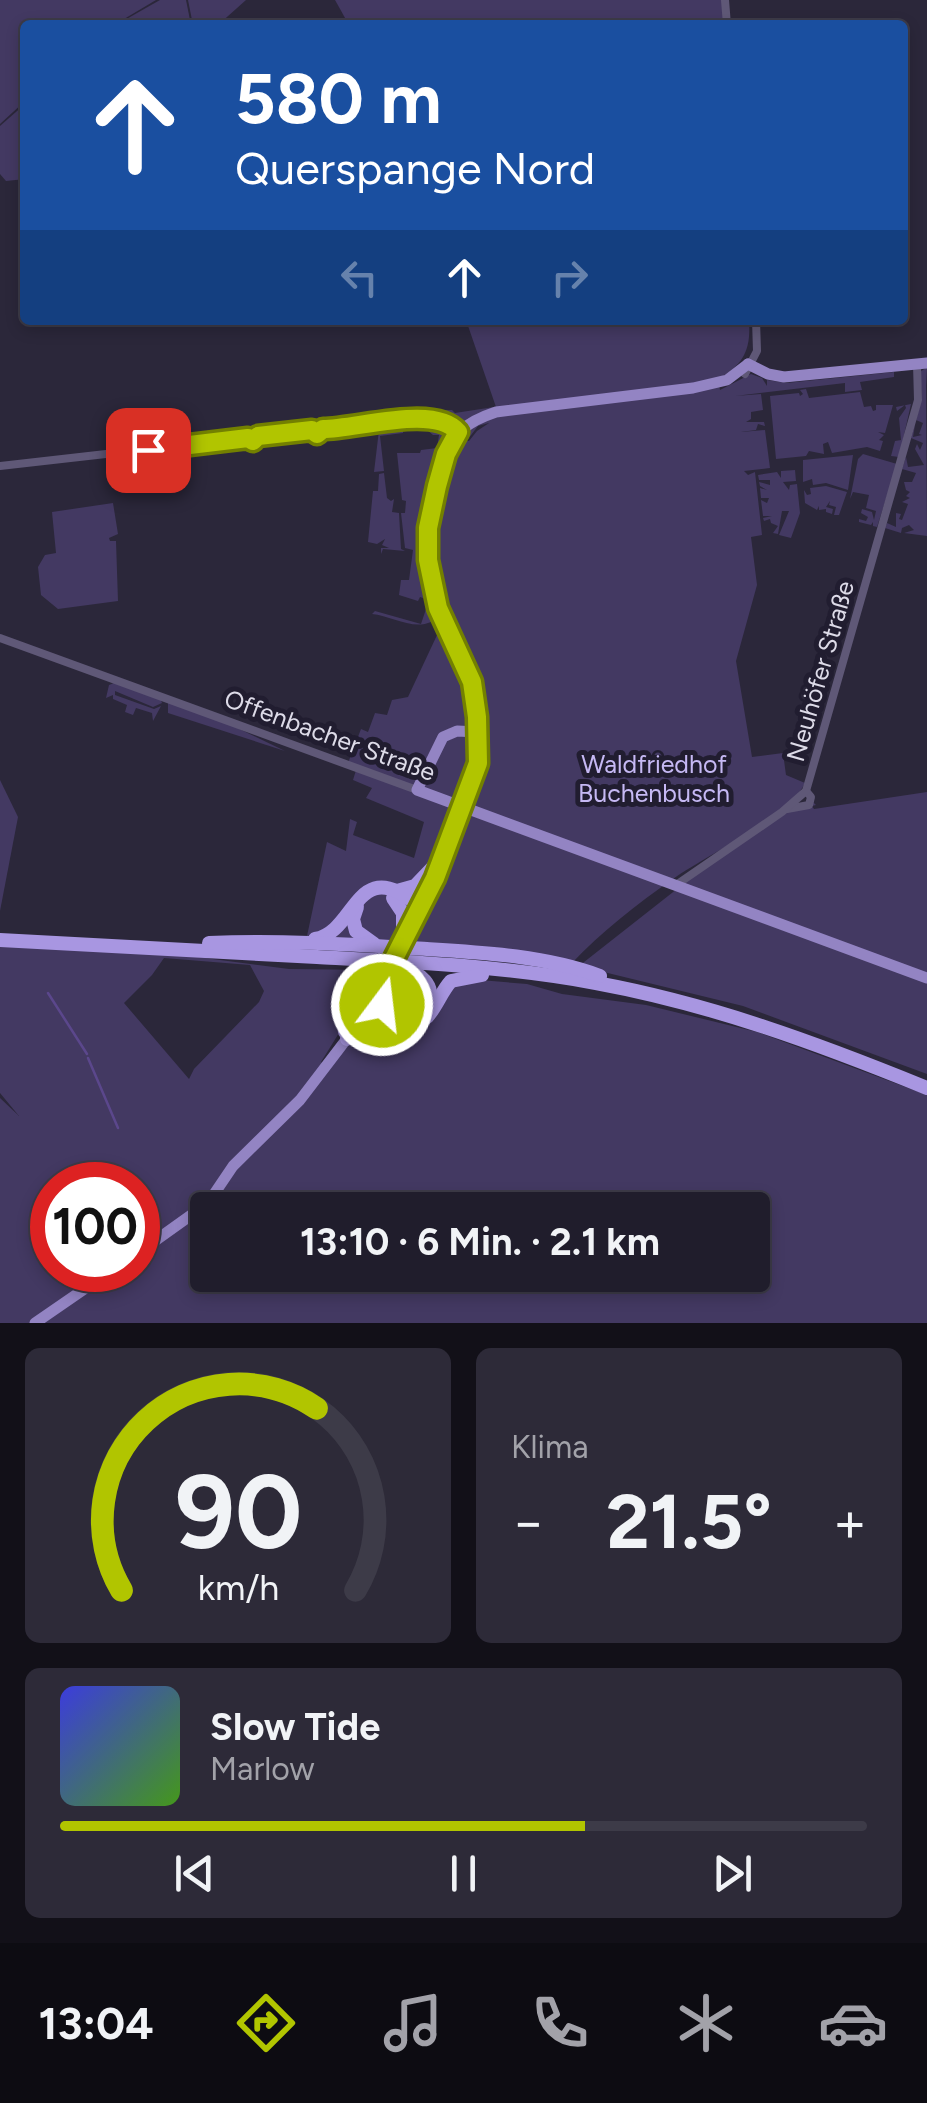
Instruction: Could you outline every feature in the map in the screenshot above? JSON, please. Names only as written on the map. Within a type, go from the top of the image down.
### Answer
[{"type":"highway","points":[[385,947],[367,942],[358,934],[354,916],[359,903],[369,896],[394,894],[415,886],[435,871]]},
{"type":"highway","points":[[403,937],[435,871]]},
{"type":"highway","points":[[184,947],[322,938],[334,932],[355,901],[366,892],[381,889],[418,904]]},
{"type":"highway","points":[[394,894],[403,912],[403,937]]},
{"type":"highway","points":[[0,937],[477,961],[593,977],[815,1042],[927,1088]]},
{"type":"highway","points":[[292,942],[490,954],[684,994],[752,1014],[927,1080]]},
{"type":"highway","points":[[184,947],[386,974],[593,977]]},
{"type":"highway","points":[[184,947],[593,977]]},
{"type":"highway","points":[[346,1036],[388,1020],[414,1019],[426,1010],[431,1000],[425,979],[414,972],[386,974]]},
{"type":"highway","points":[[346,1036],[386,974]]},
{"type":"highway","points":[[386,974],[381,1002],[388,1020]]},
{"type":"highway","points":[[367,1008],[404,1026],[418,1023],[451,982],[490,974]]},
{"type":"main road","points":[[160,1237],[204,1206],[236,1162],[300,1100],[346,1036],[386,974],[475,774],[470,732],[477,717],[468,670],[438,608],[428,567],[432,507],[455,430],[509,409],[723,382],[753,367],[784,377],[919,364]]},
{"type":"main road","points":[[418,790],[440,740],[450,732],[470,732]]},
{"type":"main road","points":[[461,807],[476,747],[470,732]]},
{"type":"main road","points":[[418,790],[442,742],[470,732]]},
{"type":"main road","points":[[428,776],[428,789],[434,796]]},
{"type":"main road","name":"Offenbacher Straße","points":[[418,790],[683,884],[927,978]]},
{"type":"main road","points":[[35,1323],[80,1292]]},
{"type":"street","points":[[753,367],[756,325]]},
{"type":"street","name":"Neuhöfer Straße","points":[[683,884],[796,804],[806,791],[920,396],[919,364]]},
{"type":"street","points":[[0,466],[312,430],[317,434],[323,429],[418,419],[455,430]]},
{"type":"street","name":"Offenbacher Straße","points":[[0,638],[418,790]]},
{"type":"street","points":[[796,804],[810,803],[806,791]]},
{"type":"green space","points":[[0,0],[156,0],[122,20],[20,20],[20,106],[0,124]]},
{"type":"green space","points":[[160,0],[186,0],[190,20],[125,20]]},
{"type":"green space","points":[[188,0],[246,0],[224,20],[192,20]]},
{"type":"green space","points":[[335,0],[722,0],[724,20],[346,20]]},
{"type":"green space","points":[[20,108],[20,180],[6,181],[0,174],[0,126]]},
{"type":"green space","name":"Waldfriedhof Buchenbusch","points":[[468,325],[749,325],[744,355],[718,379],[720,390],[751,374],[762,378],[767,386],[767,380],[786,383],[894,372],[894,377],[860,382],[862,390],[845,392],[845,383],[735,396],[761,394],[763,410],[751,412],[751,419],[746,422],[764,422],[765,426],[758,424],[756,430],[741,432],[765,430],[770,468],[744,471],[748,475],[755,472],[762,535],[751,537],[757,585],[736,661],[752,757],[783,753],[786,775],[805,783],[783,809],[646,898],[571,964],[360,939],[322,941],[329,933],[307,936],[327,842],[346,851],[350,819],[357,822],[353,835],[414,858],[424,822],[366,798],[372,788],[353,780],[357,767],[348,763],[361,729],[368,732],[375,713],[387,715],[392,700],[408,697],[438,633],[444,632],[432,534],[438,488],[458,440],[469,441],[489,423],[478,426],[468,439],[460,438],[496,407]]},
{"type":"green space","points":[[927,367],[927,536],[904,533],[914,530],[909,525],[901,533],[885,528],[887,523],[896,527],[896,513],[901,514],[902,520],[908,504],[902,502],[910,498],[906,496],[910,492],[904,482],[912,482],[916,473],[902,469],[906,457],[908,467],[924,465],[915,449],[917,444],[920,450],[923,443],[911,438],[915,425],[913,437],[922,435],[919,434],[923,423],[916,420],[922,398],[920,372]]},
{"type":"green space","points":[[806,389],[809,398],[860,392],[864,407],[871,406],[873,411],[876,405],[893,405],[885,433],[878,432],[884,435],[879,440],[883,441],[880,451],[867,447],[832,453],[828,442],[823,444],[824,454],[809,451],[806,456],[776,459],[770,396],[800,396],[800,390]]},
{"type":"green space","points":[[911,404],[899,457],[891,456],[895,441],[901,440],[899,418],[905,405]]},
{"type":"green space","points":[[494,407],[461,425],[436,414],[415,415],[408,411],[455,413]]},
{"type":"green space","points":[[434,424],[450,436],[430,505],[437,618],[422,624],[429,600],[399,595],[401,580],[409,580],[413,550],[405,548],[401,513],[405,513],[406,501],[402,500],[397,453],[437,448],[439,435],[426,429],[410,431],[410,425]]},
{"type":"green space","points":[[403,426],[403,433],[380,436],[384,471],[374,472],[379,430]]},
{"type":"green space","points":[[863,454],[897,464],[877,527],[873,522],[859,522],[868,517],[861,513],[862,509],[872,512],[874,520],[876,511],[866,508],[869,495],[853,492],[850,499],[858,459]]},
{"type":"green space","points":[[853,455],[848,490],[826,483],[813,485],[812,479],[803,482],[803,460]]},
{"type":"green space","points":[[795,470],[796,481],[783,482],[789,490],[790,485],[797,484],[800,513],[791,538],[779,535],[789,511],[782,511],[778,534],[773,533],[778,526],[770,519],[764,521],[763,518],[772,516],[763,516],[761,500],[767,503],[769,498],[761,498],[760,488],[767,490],[759,482],[770,485],[770,480],[759,480],[758,475],[777,472],[781,478],[781,471]]},
{"type":"green space","points":[[384,473],[387,498],[394,499],[392,512],[399,513],[401,549],[405,551],[383,549],[381,554],[381,548],[389,548],[382,545],[385,539],[377,544],[368,542],[373,491],[378,491],[379,474]]},
{"type":"green space","points":[[826,486],[847,492],[839,515],[834,515],[836,507],[829,505],[830,501],[826,507],[833,509],[832,514],[805,503],[804,490],[807,495],[811,494],[810,488]]},
{"type":"green space","points":[[113,503],[118,534],[109,538],[116,541],[118,601],[58,609],[41,595],[38,567],[45,555],[56,553],[52,512]]},
{"type":"green space","points":[[375,611],[421,624],[414,624],[372,614]]},
{"type":"green space","points":[[114,683],[161,700],[153,707],[115,691],[115,695],[154,709],[161,706],[153,721],[152,713],[136,708],[133,715],[125,712],[127,705],[113,699],[113,695],[106,698],[109,685]]},
{"type":"green space","points":[[168,702],[229,724],[285,751],[168,713]]},
{"type":"green space","points":[[0,780],[18,817],[0,911]]},
{"type":"green space","points":[[927,792],[927,1074],[743,1006],[579,966],[710,863],[788,810],[813,802],[814,809]]},
{"type":"green space","points":[[0,944],[190,956],[289,969],[373,970],[367,988],[321,1062],[330,1068],[361,1036],[406,1030],[445,992],[468,979],[527,984],[562,994],[646,1005],[757,1032],[927,1095],[927,1323],[0,1323],[0,1098],[19,1116],[0,1093]],"holes":[[[164,958],[250,965],[264,991],[259,1002],[194,1069],[189,1079],[124,1003]]]},
{"type":"green space","points":[[395,971],[421,981],[425,1006],[413,1017],[394,1014],[384,991]]},
{"type":"waterway","points":[[48,993],[87,1054]]},
{"type":"waterway","points":[[88,1058],[118,1128]]},
{"type":"route","points":[[148,450],[435,418],[454,426],[459,434],[446,454],[437,486],[428,528],[428,560],[438,608],[472,682],[478,763],[418,917],[382,982],[382,1005]]}]
